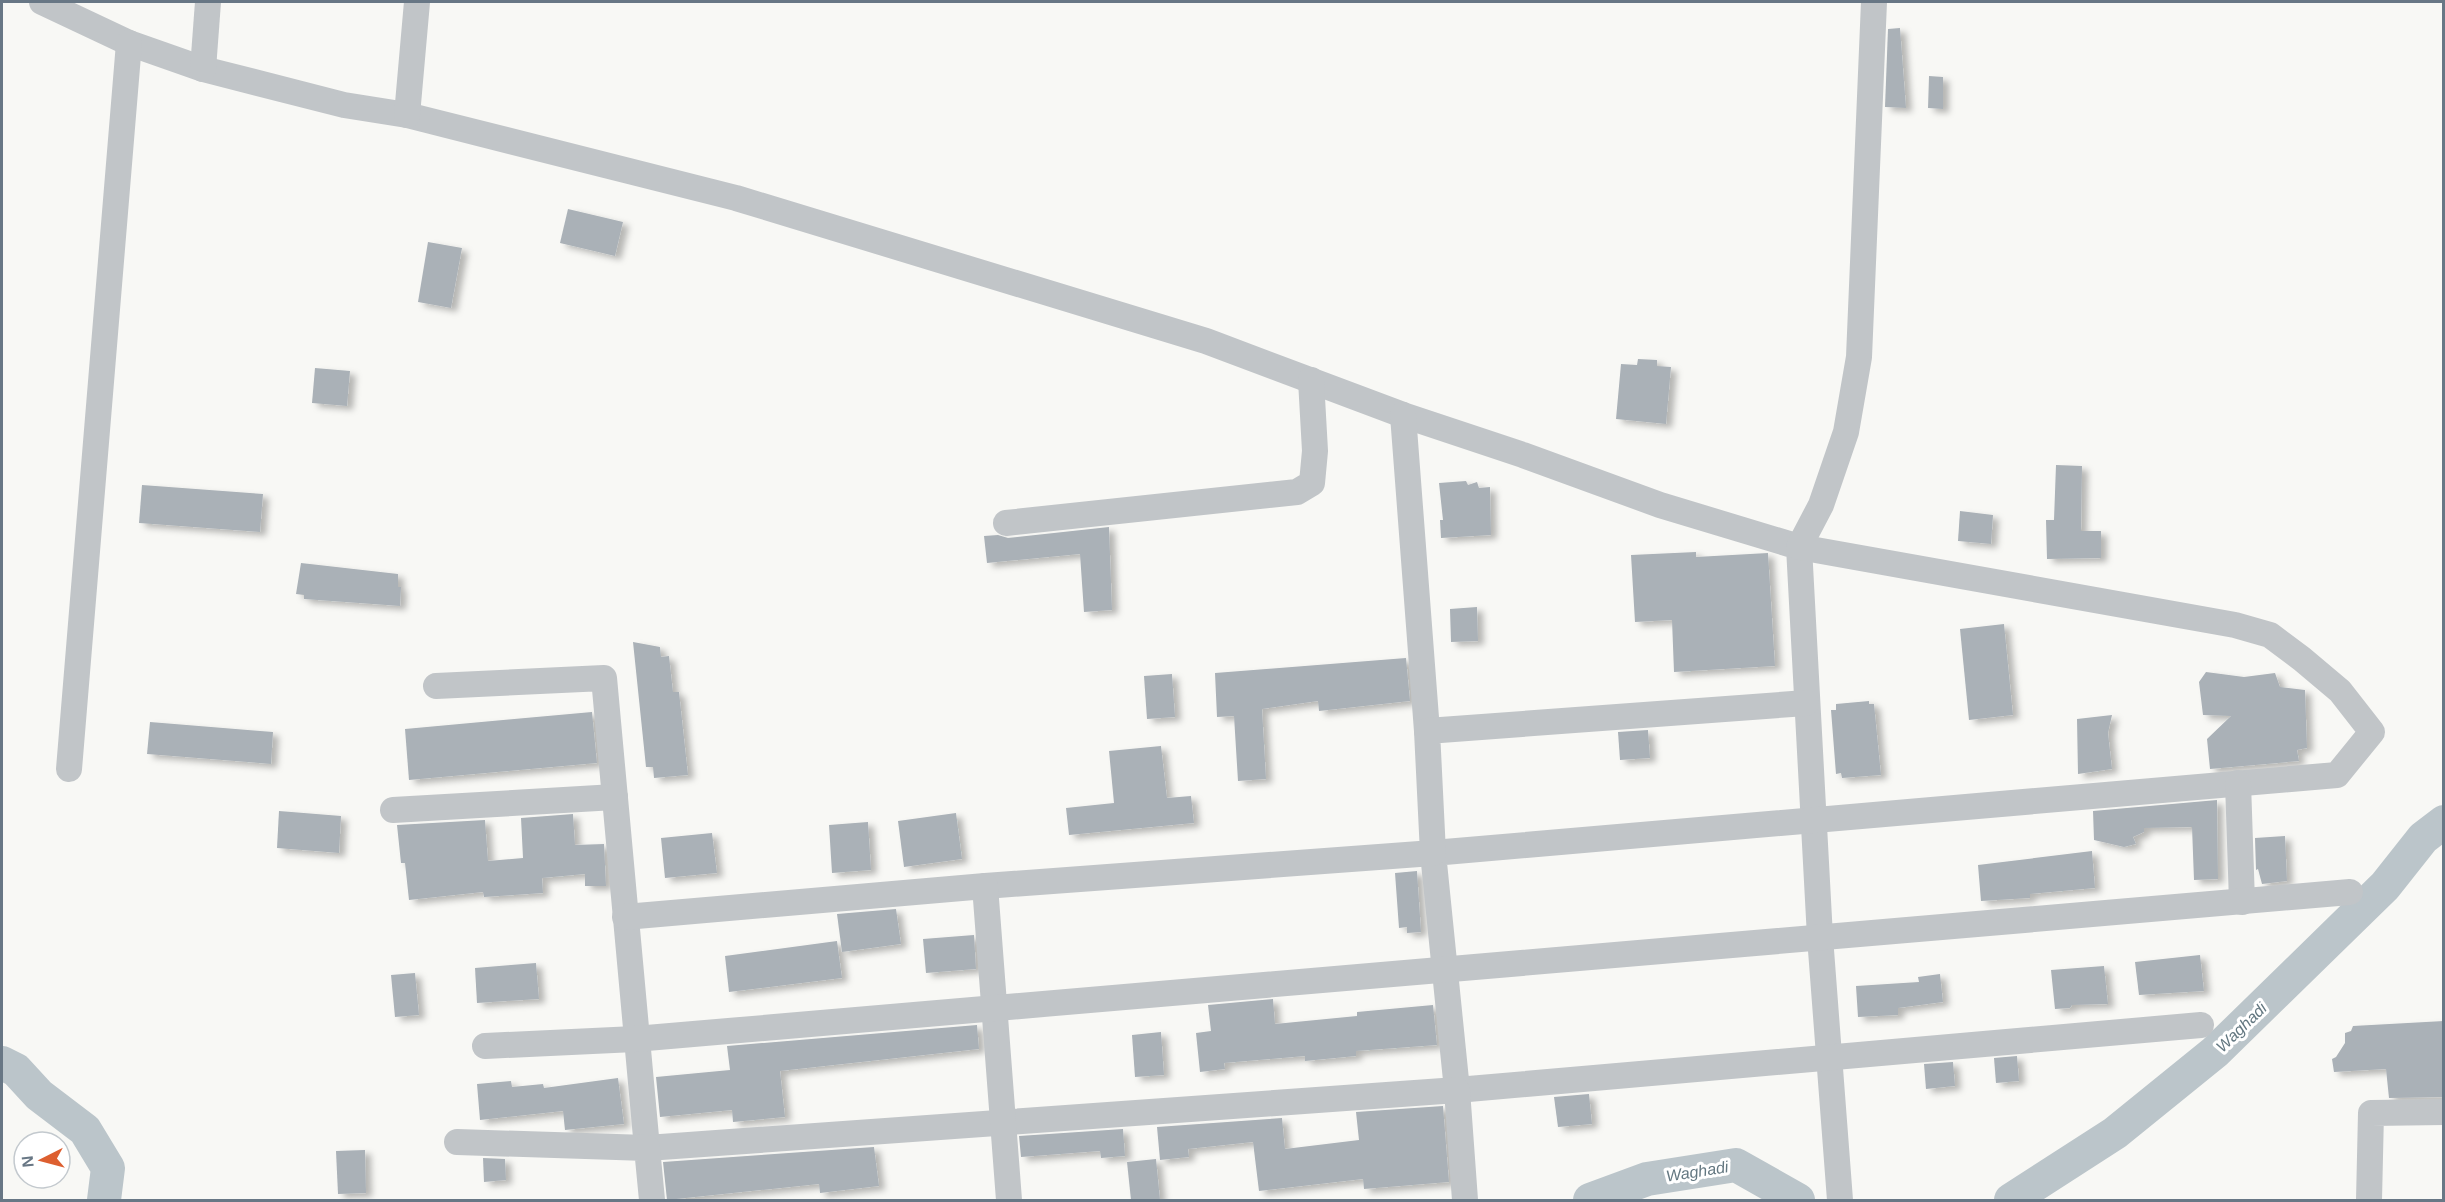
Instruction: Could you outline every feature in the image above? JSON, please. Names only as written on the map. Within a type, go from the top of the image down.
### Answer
[{"type":"street","points":[[42,2],[129,43],[203,69],[344,105],[407,115],[736,198],[1206,341],[1403,415],[1523,455],[1660,505],[1798,547],[2235,625],[2270,635],[2340,691],[2372,732],[2337,775],[1812,818],[1432,853],[985,886],[625,917]]},
{"type":"street","points":[[203,69],[208,2]]},
{"type":"street","points":[[407,115],[417,2]]},
{"type":"street","points":[[1840,1200],[1839,1162],[1827,1060],[1798,547],[1821,505],[1846,432],[1859,357],[1874,2]]},
{"type":"street","points":[[69,770],[129,43]]},
{"type":"street","points":[[1006,523],[1297,492],[1312,483],[1315,451],[1311,380]]},
{"type":"street","points":[[1403,415],[1427,731],[1432,853],[1446,972],[1466,1200]]},
{"type":"street","points":[[436,686],[604,678],[635,1039],[652,1200]]},
{"type":"street","points":[[1427,731],[1806,703]]},
{"type":"street","points":[[2238,783],[2242,902]]},
{"type":"street","points":[[393,810],[615,797]]},
{"type":"street","points":[[985,886],[1009,1200]]},
{"type":"street","points":[[485,1046],[635,1039],[994,1007],[1446,972],[1820,937],[2350,892]]},
{"type":"street","points":[[457,1142],[647,1148],[1457,1090],[1827,1060],[2201,1025]]},
{"type":"street","points":[[2369,1200],[2371,1113],[2444,1112]]},
{"type":"building","points":[[1900,28],[1906,108],[1885,107],[1888,29]]},
{"type":"building","points":[[1929,76],[1943,77],[1943,109],[1928,108]]},
{"type":"building","points":[[568,209],[623,222],[615,256],[560,243]]},
{"type":"building","points":[[428,242],[462,248],[451,308],[418,302]]},
{"type":"building","points":[[1638,359],[1657,360],[1657,366],[1671,367],[1666,424],[1616,419],[1621,364],[1637,365]]},
{"type":"building","points":[[315,368],[350,371],[347,406],[312,403]]},
{"type":"building","points":[[2056,465],[2082,466],[2081,531],[2101,531],[2101,558],[2047,559],[2046,520],[2054,520]]},
{"type":"building","points":[[1466,481],[1468,485],[1477,482],[1479,488],[1490,487],[1491,535],[1441,538],[1440,520],[1443,520],[1439,483]]},
{"type":"building","points":[[142,485],[263,494],[260,532],[139,523]]},
{"type":"building","points":[[1960,511],[1993,515],[1991,544],[1958,541]]},
{"type":"building","points":[[1109,527],[1112,610],[1084,612],[1080,554],[987,563],[984,536],[998,535],[1008,538]]},
{"type":"building","points":[[1696,552],[1696,557],[1768,553],[1775,666],[1674,672],[1672,620],[1635,622],[1631,555]]},
{"type":"building","points":[[301,563],[398,574],[398,587],[401,587],[400,606],[304,599],[304,595],[296,594]]},
{"type":"building","points":[[1477,607],[1478,641],[1451,642],[1450,609]]},
{"type":"building","points":[[2004,624],[2013,715],[1969,720],[1960,629]]},
{"type":"building","points":[[633,642],[660,647],[661,657],[669,656],[673,692],[679,692],[688,775],[654,778],[653,767],[646,767]]},
{"type":"building","points":[[1406,658],[1410,701],[1319,711],[1318,701],[1262,709],[1266,779],[1238,781],[1234,716],[1217,717],[1215,673]]},
{"type":"building","points":[[2206,672],[2244,677],[2275,673],[2280,687],[2305,690],[2307,748],[2297,750],[2299,761],[2210,769],[2207,739],[2231,716],[2203,715],[2199,682]]},
{"type":"building","points":[[1172,674],[1175,717],[1147,719],[1144,676]]},
{"type":"building","points":[[1869,701],[1869,704],[1874,704],[1881,775],[1842,778],[1841,773],[1836,774],[1831,710],[1836,710],[1836,704]]},
{"type":"building","points":[[592,712],[597,763],[409,780],[405,729]]},
{"type":"building","points":[[2112,715],[2108,733],[2112,769],[2078,774],[2077,719]]},
{"type":"building","points":[[150,722],[273,732],[271,764],[147,754]]},
{"type":"building","points":[[1648,730],[1650,758],[1620,760],[1618,732]]},
{"type":"building","points":[[1161,746],[1167,798],[1191,796],[1194,823],[1069,835],[1066,808],[1114,803],[1109,751]]},
{"type":"building","points":[[2217,800],[2218,879],[2194,880],[2192,827],[2144,828],[2144,832],[2133,837],[2136,844],[2124,847],[2094,840],[2093,811]]},
{"type":"building","points":[[279,811],[341,816],[339,853],[277,848]]},
{"type":"building","points":[[956,813],[962,859],[904,867],[898,821]]},
{"type":"building","points":[[573,814],[575,845],[604,844],[606,886],[585,886],[585,874],[542,878],[543,893],[484,897],[483,892],[409,900],[405,863],[401,863],[397,825],[485,820],[488,861],[523,858],[521,818]]},
{"type":"building","points":[[868,822],[871,870],[832,873],[829,825]]},
{"type":"building","points":[[712,833],[717,873],[665,878],[661,838]]},
{"type":"building","points":[[2285,836],[2287,881],[2262,884],[2258,869],[2256,870],[2255,838]]},
{"type":"building","points":[[2092,851],[2095,888],[2030,894],[2030,898],[1981,901],[1978,865]]},
{"type":"building","points":[[1417,871],[1421,932],[1407,933],[1407,927],[1399,928],[1395,873]]},
{"type":"building","points":[[896,909],[901,944],[842,952],[837,914]]},
{"type":"building","points":[[974,935],[976,969],[926,973],[923,939]]},
{"type":"building","points":[[837,941],[842,978],[729,992],[725,956]]},
{"type":"building","points":[[2200,955],[2204,991],[2139,995],[2135,962]]},
{"type":"building","points":[[536,963],[539,999],[477,1003],[475,968]]},
{"type":"building","points":[[2104,966],[2108,1004],[2072,1005],[2070,1008],[2055,1009],[2051,970]]},
{"type":"building","points":[[415,973],[419,1015],[395,1017],[391,975]]},
{"type":"building","points":[[1940,974],[1943,1002],[1898,1008],[1898,1015],[1858,1017],[1856,986],[1919,982],[1918,977]]},
{"type":"building","points":[[1273,999],[1275,1024],[1357,1016],[1357,1012],[1433,1005],[1437,1045],[1356,1051],[1356,1056],[1305,1061],[1305,1056],[1224,1063],[1225,1069],[1200,1072],[1196,1033],[1211,1031],[1208,1005]]},
{"type":"building","points":[[2444,1021],[2444,1097],[2389,1098],[2386,1069],[2334,1072],[2332,1059],[2336,1057],[2345,1043],[2345,1033],[2351,1031],[2353,1026]]},
{"type":"building","points":[[977,1025],[979,1049],[780,1071],[785,1117],[733,1122],[732,1110],[660,1117],[656,1077],[730,1070],[727,1046]]},
{"type":"building","points":[[1161,1032],[1164,1075],[1135,1077],[1132,1035]]},
{"type":"building","points":[[2017,1056],[2019,1081],[1996,1083],[1994,1058]]},
{"type":"building","points":[[1953,1062],[1955,1086],[1926,1089],[1924,1064]]},
{"type":"building","points":[[618,1078],[624,1124],[565,1130],[563,1111],[480,1120],[477,1084],[511,1081],[512,1087],[543,1084],[544,1088]]},
{"type":"building","points":[[1589,1094],[1592,1124],[1558,1127],[1554,1097]]},
{"type":"building","points":[[1443,1106],[1449,1182],[1364,1189],[1363,1179],[1259,1191],[1253,1142],[1188,1149],[1189,1157],[1160,1160],[1157,1127],[1282,1118],[1285,1149],[1359,1140],[1356,1112]]},
{"type":"building","points":[[1123,1129],[1125,1156],[1101,1158],[1100,1151],[1021,1157],[1019,1136]]},
{"type":"building","points":[[874,1147],[879,1186],[820,1193],[819,1184],[667,1200],[663,1162]]},
{"type":"building","points":[[365,1150],[366,1193],[338,1194],[336,1151]]},
{"type":"building","points":[[483,1158],[505,1159],[506,1180],[484,1182]]},
{"type":"building","points":[[1156,1159],[1160,1200],[1131,1200],[1127,1162]]},
{"type":"waterway","name":"Waghadi","points":[[2011,1200],[2115,1133],[2215,1052],[2385,886],[2423,838],[2444,822]]},
{"type":"waterway","name":"Waghadi","points":[[2,1063],[16,1070],[39,1095],[85,1130],[108,1168],[104,1200]]},
{"type":"waterway","name":"Waghadi","points":[[1590,1200],[1647,1179],[1736,1165],[1798,1200]]}]
